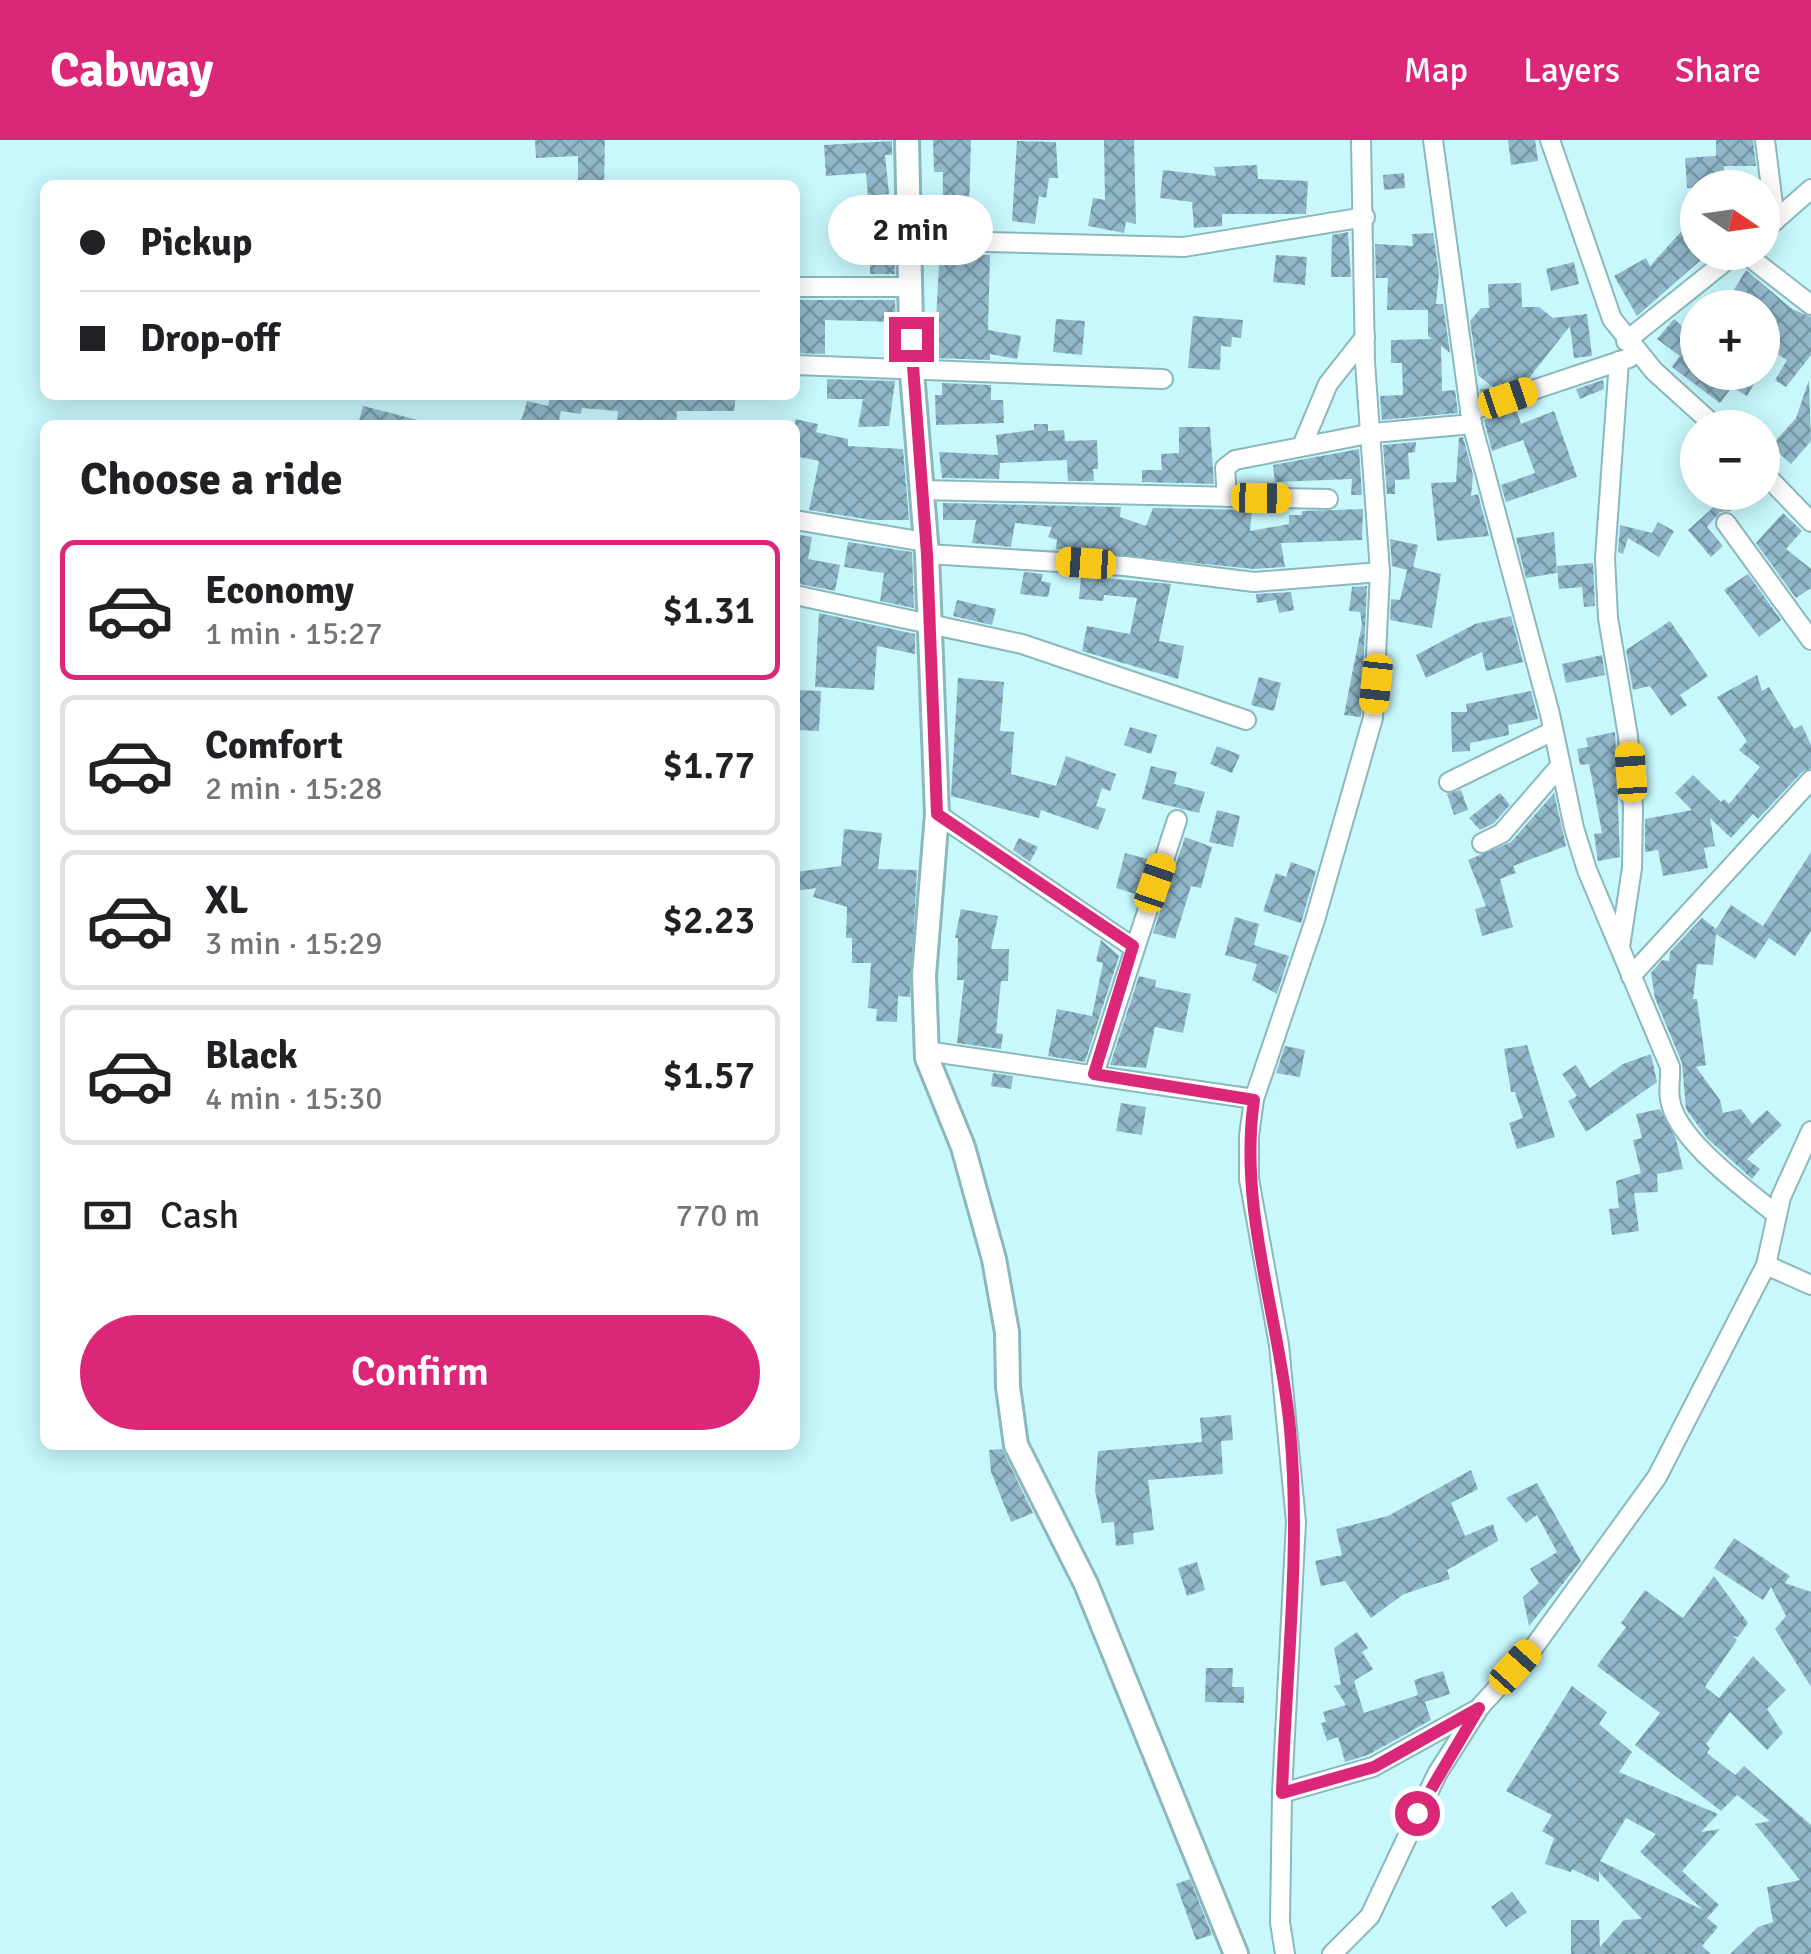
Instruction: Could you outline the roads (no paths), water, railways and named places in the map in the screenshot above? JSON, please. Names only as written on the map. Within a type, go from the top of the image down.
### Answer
[{"type":"street","points":[[907,140],[912,373],[926,548],[937,814],[924,974],[926,1051],[962,1146],[994,1259],[1007,1332],[1008,1387],[1016,1445],[1086,1584],[1236,1954]]},
{"type":"street","points":[[1286,1954],[1280,1904],[1282,1793],[1296,1522],[1279,1345],[1249,1179],[1254,1100],[1315,920],[1369,734],[1380,651],[1380,572],[1365,337],[1361,140]]},
{"type":"street","points":[[1433,140],[1471,417],[1587,870],[1670,1067],[1670,1100],[1681,1123],[1720,1169],[1777,1215]]},
{"type":"street","points":[[1550,140],[1599,291],[1632,348],[1699,410]]},
{"type":"street","points":[[1764,140],[1766,170]]},
{"type":"street","points":[[1780,217],[1811,189]]},
{"type":"street","points":[[909,240],[1184,246],[1365,218]]},
{"type":"street","points":[[1228,497],[1228,462],[1471,417],[1620,361],[1720,270]]},
{"type":"street","points":[[1764,270],[1811,305]]},
{"type":"street","points":[[800,287],[909,288]]},
{"type":"street","points":[[1302,446],[1328,384],[1365,337]]},
{"type":"street","points":[[1620,361],[1605,558],[1608,618],[1628,736],[1633,808],[1632,868],[1620,950]]},
{"type":"street","points":[[800,365],[912,373],[1163,380]]},
{"type":"street","points":[[922,490],[1328,499]]},
{"type":"street","points":[[1780,490],[1811,522]]},
{"type":"street","points":[[800,521],[926,548],[1254,582],[1380,572]]},
{"type":"street","points":[[1726,522],[1811,640]]},
{"type":"street","points":[[800,595],[1022,644],[1246,720]]},
{"type":"street","points":[[1449,782],[1554,731]]},
{"type":"street","points":[[1482,843],[1502,833],[1560,766]]},
{"type":"street","points":[[1631,976],[1811,780]]},
{"type":"street","points":[[937,814],[1133,946]]},
{"type":"street","points":[[1094,1074],[1177,820]]},
{"type":"street","points":[[926,1051],[1254,1100]]},
{"type":"street","points":[[1332,1954],[1370,1916],[1437,1774],[1479,1708],[1534,1647],[1657,1477],[1766,1265],[1777,1215],[1811,1131]]},
{"type":"street","points":[[1766,1265],[1811,1285]]},
{"type":"street","points":[[1282,1793],[1374,1767],[1479,1708]]}]
